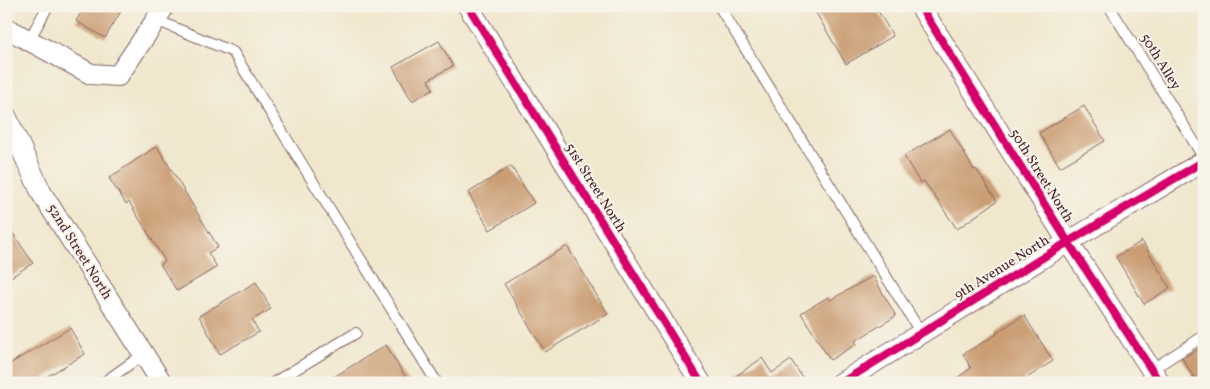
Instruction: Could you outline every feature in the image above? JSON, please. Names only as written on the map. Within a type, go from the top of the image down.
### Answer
[{"type":"street","name":"51st Street North","points":[[468,6],[701,383]]},
{"type":"street","name":"50th Street North","points":[[920,6],[1068,242],[1156,376]]},
{"type":"street","points":[[6,28],[91,74],[118,76],[160,13]]},
{"type":"street","name":"52nd Street North","points":[[6,116],[42,194],[162,383]]},
{"type":"street","name":"9th Avenue North","points":[[841,383],[1204,160]]},
{"type":"lane","points":[[29,40],[48,6]]},
{"type":"lane","points":[[719,6],[921,333]]},
{"type":"lane","name":"50th Alley","points":[[1109,6],[1204,160]]},
{"type":"lane","points":[[160,13],[233,52],[437,383]]},
{"type":"lane","points":[[273,383],[356,333]]},
{"type":"lane","points":[[1156,376],[1204,336]]},
{"type":"lane","points":[[103,383],[144,354]]},
{"type":"building","points":[[85,6],[124,6],[105,38],[76,21]]},
{"type":"building","points":[[812,6],[875,6],[893,36],[846,64]]},
{"type":"building","points":[[439,41],[453,66],[428,80],[433,89],[412,101],[393,67]]},
{"type":"building","points":[[1084,106],[1105,141],[1060,167],[1039,133]]},
{"type":"building","points":[[950,129],[974,170],[976,169],[997,201],[957,229],[924,181],[920,183],[904,156]]},
{"type":"building","points":[[157,146],[218,247],[208,253],[217,267],[177,291],[160,264],[165,261],[129,202],[126,204],[109,178]]},
{"type":"building","points":[[511,166],[534,203],[490,230],[468,193]]},
{"type":"building","points":[[6,223],[33,263],[6,280]]},
{"type":"building","points":[[1142,241],[1170,288],[1144,304],[1116,257]]},
{"type":"building","points":[[567,246],[608,314],[545,352],[504,284]]},
{"type":"building","points":[[873,276],[896,316],[855,341],[857,344],[830,360],[801,313],[828,297],[830,300]]},
{"type":"building","points":[[256,282],[271,309],[252,320],[259,332],[220,354],[199,316]]},
{"type":"building","points":[[1024,315],[1053,361],[1019,383],[950,383],[971,368],[963,354]]},
{"type":"building","points":[[70,328],[85,354],[36,383],[6,383],[6,366]]},
{"type":"building","points":[[386,345],[409,383],[324,383]]},
{"type":"building","points":[[1204,346],[1204,383],[1197,383],[1182,358]]},
{"type":"building","points":[[762,358],[772,373],[791,360],[806,383],[726,383]]},
{"type":"cycle path","points":[[468,6],[701,383]]},
{"type":"cycle path","points":[[920,6],[1068,242],[1160,383]]},
{"type":"cycle path","points":[[841,383],[1068,242],[1204,161]]}]
